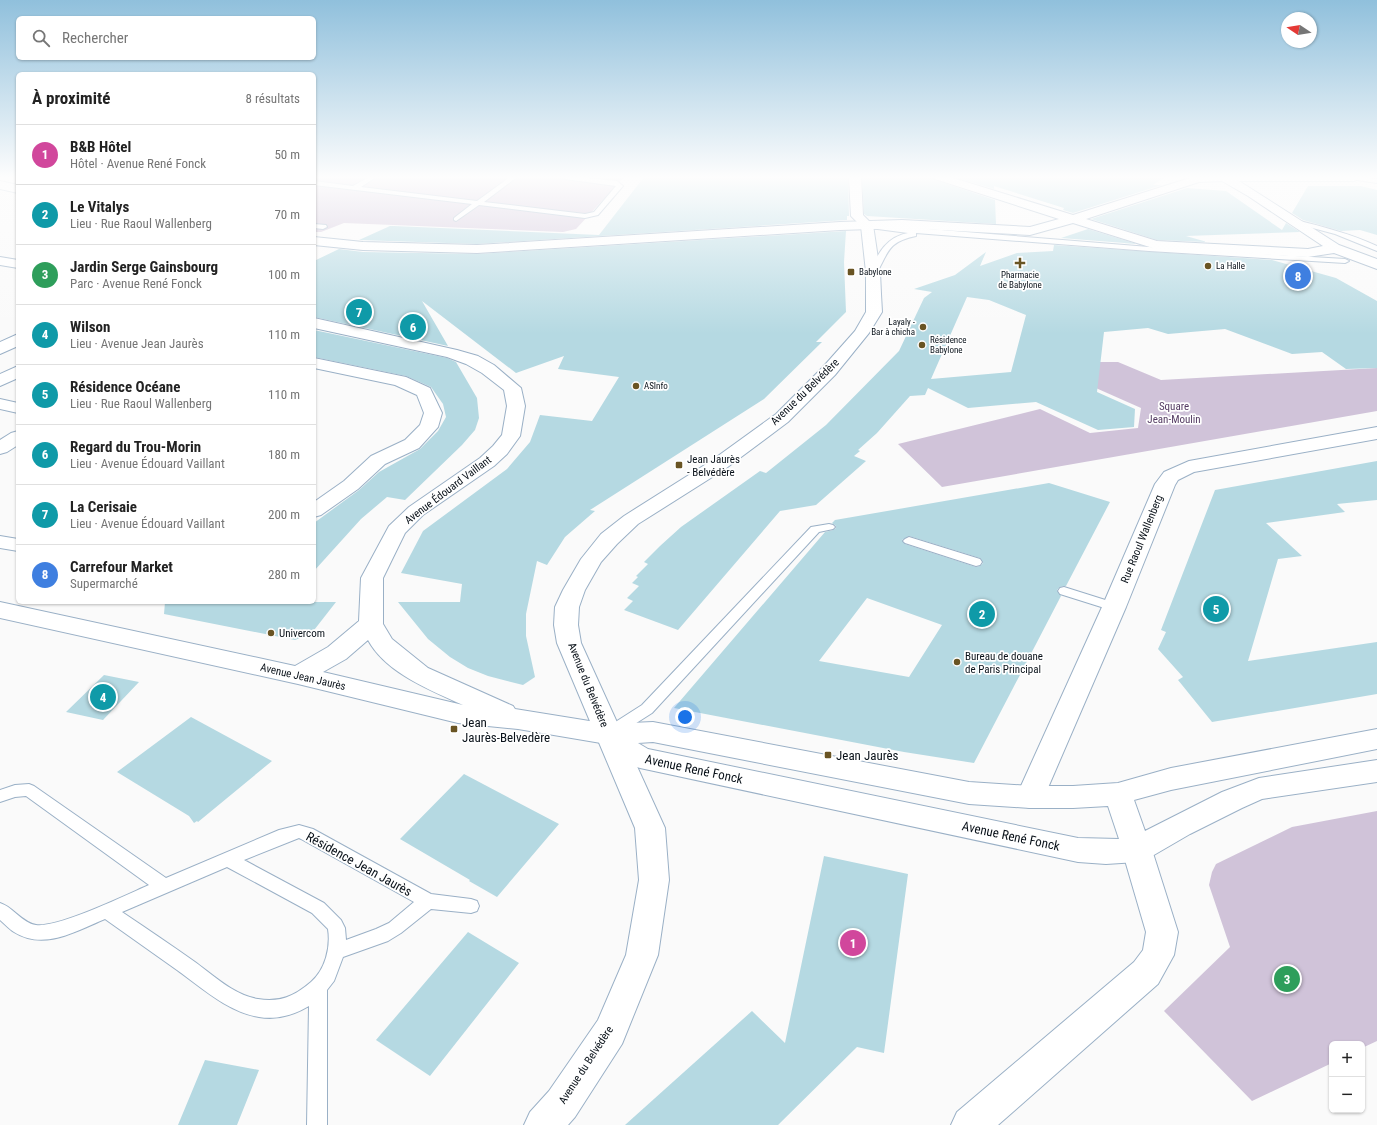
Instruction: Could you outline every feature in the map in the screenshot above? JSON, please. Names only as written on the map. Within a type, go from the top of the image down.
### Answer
[{"type":"main road","points":[[316,242],[363,246],[477,249],[779,230]]},
{"type":"main road","name":"Avenue du Belvédère","points":[[543,1125],[562,1104],[610,1032],[642,955],[654,880],[650,828],[569,643],[566,625],[567,607],[574,590],[592,559],[609,539],[631,520],[718,465],[782,418],[829,371],[861,333],[874,312],[874,272],[868,230]]},
{"type":"main road","points":[[1003,230],[1030,231],[1035,230]]},
{"type":"main road","points":[[1107,230],[1156,245],[1308,252],[1336,248]]},
{"type":"main road","points":[[1308,230],[1336,248],[1367,259],[1377,265]]},
{"type":"main road","points":[[1336,248],[1345,261],[1377,279]]},
{"type":"main road","points":[[0,261],[16,264]]},
{"type":"main road","name":"Avenue Édouard Vaillant","points":[[316,323],[397,340],[451,353],[472,360],[488,369],[512,388],[516,406],[511,436],[500,450],[487,462],[416,511],[396,530],[372,578],[371,624]]},
{"type":"main road","points":[[0,349],[16,340]]},
{"type":"main road","points":[[316,363],[400,381],[424,392],[433,412],[429,427],[412,444],[378,460],[351,485],[316,510]]},
{"type":"main road","points":[[0,381],[16,372]]},
{"type":"main road","points":[[0,404],[16,408]]},
{"type":"main road","name":"Rue Raoul Wallenberg","points":[[1030,797],[1114,607],[1165,484],[1171,476],[1190,467],[1222,460],[1377,434]]},
{"type":"main road","points":[[0,448],[16,438]]},
{"type":"main road","points":[[0,542],[16,546]]},
{"type":"main road","name":"Avenue Jean Jaurès","points":[[0,610],[298,674],[458,714],[518,719],[608,734]]},
{"type":"main road","points":[[298,674],[337,653],[371,624],[383,645],[420,674],[518,719]]},
{"type":"main road","points":[[608,734],[654,732],[969,792],[1030,797],[1073,797],[1118,794],[1171,778],[1377,739]]},
{"type":"main road","name":"Avenue René Fonck","points":[[608,734],[640,758],[1078,850],[1106,852],[1137,850],[1180,826],[1232,800],[1259,789],[1377,770]]},
{"type":"main road","points":[[970,1125],[1146,973],[1158,955],[1162,932],[1118,794]]},
{"type":"lane","points":[[894,230],[996,236],[1149,249],[1345,261]]},
{"type":"lane","points":[[1329,230],[1354,237],[1377,249]]},
{"type":"lane","points":[[874,272],[884,249],[891,242],[907,235],[929,232]]},
{"type":"lane","points":[[608,734],[647,709],[815,529],[829,527]]},
{"type":"lane","points":[[909,540],[976,562]]},
{"type":"lane","points":[[1064,591],[1114,607]]},
{"type":"lane","points":[[0,796],[15,791],[29,790],[164,886]]},
{"type":"lane","name":"Résidence Jean Jaurès","points":[[0,910],[21,927],[36,933],[58,931],[285,835],[299,831],[307,834],[428,902],[471,906]]},
{"type":"lane","points":[[107,910],[232,999],[258,1008],[273,1009],[284,1008],[297,1003],[318,990],[330,971],[336,952],[336,927],[318,908],[228,859]]},
{"type":"lane","points":[[336,952],[368,941],[395,928],[428,902]]},
{"type":"lane","points":[[317,1125],[318,990]]},
{"type":"green space","points":[[316,230],[327,230],[316,232]]},
{"type":"green space","points":[[502,230],[574,230],[563,232]]},
{"type":"green space","name":"Square Jean-Moulin","points":[[1083,362],[1118,362],[1161,380],[1377,368],[1377,411],[942,487],[898,444],[1040,409],[1090,433],[1138,428],[1141,408],[1080,381]]},
{"type":"green space","points":[[1377,811],[1377,1041],[1365,1047],[1365,1041],[1329,1041],[1329,1064],[1252,1101],[1164,1011],[1230,947],[1209,885],[1212,872],[1216,864],[1292,827]]},
{"type":"building","points":[[382,230],[471,230],[599,235],[603,230],[701,230],[477,244],[359,240]]},
{"type":"building","points":[[1090,230],[1137,244],[1061,238]]},
{"type":"building","points":[[1124,230],[1296,230],[1300,232],[1186,236],[1207,242],[1157,240]]},
{"type":"building","points":[[1336,230],[1377,230],[1377,235],[1360,230],[1341,231]]},
{"type":"building","points":[[846,231],[844,262],[846,312],[816,342],[822,342],[764,399],[590,510],[595,511],[565,537],[547,565],[537,561],[526,614],[526,636],[535,677],[523,685],[488,676],[468,668],[450,657],[428,639],[398,602],[460,602],[462,584],[401,573],[423,531],[507,469],[530,442],[540,415],[592,421],[619,377],[558,369],[564,356],[516,373],[422,301],[448,346],[316,317],[316,260],[339,249],[363,252],[477,254]]},
{"type":"building","points":[[1054,245],[1272,260],[1336,278],[1377,301],[1377,368],[1346,369],[1322,352],[1292,354],[1225,329],[1168,334],[1148,328],[1104,332],[1097,392],[1135,409],[1134,427],[1098,430],[1036,402],[968,408],[928,388],[925,395],[910,396],[877,433],[858,450],[860,451],[854,456],[866,461],[816,505],[780,511],[678,630],[624,610],[633,601],[627,598],[639,586],[632,583],[638,577],[636,576],[648,564],[644,562],[660,546],[681,527],[760,471],[766,473],[826,425],[899,351],[924,298],[932,292],[914,289],[955,275],[986,252],[980,266],[1017,253],[1053,251]],"holes":[[[967,297],[989,300],[1026,315],[1011,372],[931,379]]]},
{"type":"building","points":[[316,330],[447,358],[456,362],[477,398],[479,418],[475,430],[462,445],[405,500],[387,497],[361,519],[316,569],[316,522],[359,490],[379,472],[420,449],[438,431],[446,417],[443,404],[431,387],[406,376],[316,357]]},
{"type":"building","points":[[1377,461],[1377,500],[1337,504],[1345,512],[1266,523],[1302,556],[1278,559],[1248,661],[1377,642],[1377,694],[1212,722],[1178,680],[1183,677],[1158,649],[1166,632],[1161,630],[1215,490]]},
{"type":"building","points":[[1049,483],[1110,502],[1066,586],[1060,587],[1057,590],[1061,596],[974,763],[904,752],[674,708],[825,532],[836,528],[836,526],[832,523],[835,520]],"holes":[[[909,536],[980,558],[983,563],[976,567],[905,544],[902,540]],[[867,598],[942,625],[909,677],[819,661]]]},
{"type":"building","points":[[316,602],[336,602],[311,634],[295,640],[164,614],[165,604],[316,604]]},
{"type":"building","points":[[104,675],[139,682],[103,720],[66,712]]},
{"type":"building","points":[[191,717],[272,761],[198,822],[197,821],[194,823],[189,816],[117,772]]},
{"type":"building","points":[[464,774],[559,824],[497,897],[400,839]]},
{"type":"building","points":[[824,856],[908,874],[884,1053],[857,1047],[778,1125],[625,1125],[752,1011],[785,1043]]},
{"type":"building","points":[[468,932],[519,963],[430,1076],[376,1040]]},
{"type":"building","points":[[205,1060],[259,1070],[237,1125],[178,1125]]},
{"type":"place","name":"Pharmacie de Babylone","points":[[1020,263]]},
{"type":"place","name":"La Halle","points":[[1208,266]]},
{"type":"place","name":"Babylone","points":[[851,272]]},
{"type":"place","name":"Carrefour Market","points":[[1298,276]]},
{"type":"place","name":"La Cerisaie","points":[[359,312]]},
{"type":"place","name":"Regard du Trou-Morin","points":[[413,327]]},
{"type":"place","name":"Layaly - Bar à chicha","points":[[923,327]]},
{"type":"place","name":"Résidence Babylone","points":[[922,345]]},
{"type":"place","name":"ASInfo","points":[[636,386]]},
{"type":"place","name":"Jean Jaurès - Belvédère","points":[[679,465]]},
{"type":"place","name":"Résidence Océane","points":[[1216,609]]},
{"type":"place","name":"Le Vitalys","points":[[982,614]]},
{"type":"place","name":"Univercom","points":[[271,633]]},
{"type":"place","name":"Bureau de douane de Paris Principal","points":[[957,662]]},
{"type":"place","name":"Wilson","points":[[103,697]]},
{"type":"place","name":"Jean Jaurès-Belvedère","points":[[454,729]]},
{"type":"place","name":"Jean Jaurès","points":[[828,755]]},
{"type":"place","name":"B&B Hôtel","points":[[853,943]]},
{"type":"place","name":"Jardin Serge Gainsbourg","points":[[1287,979]]}]
